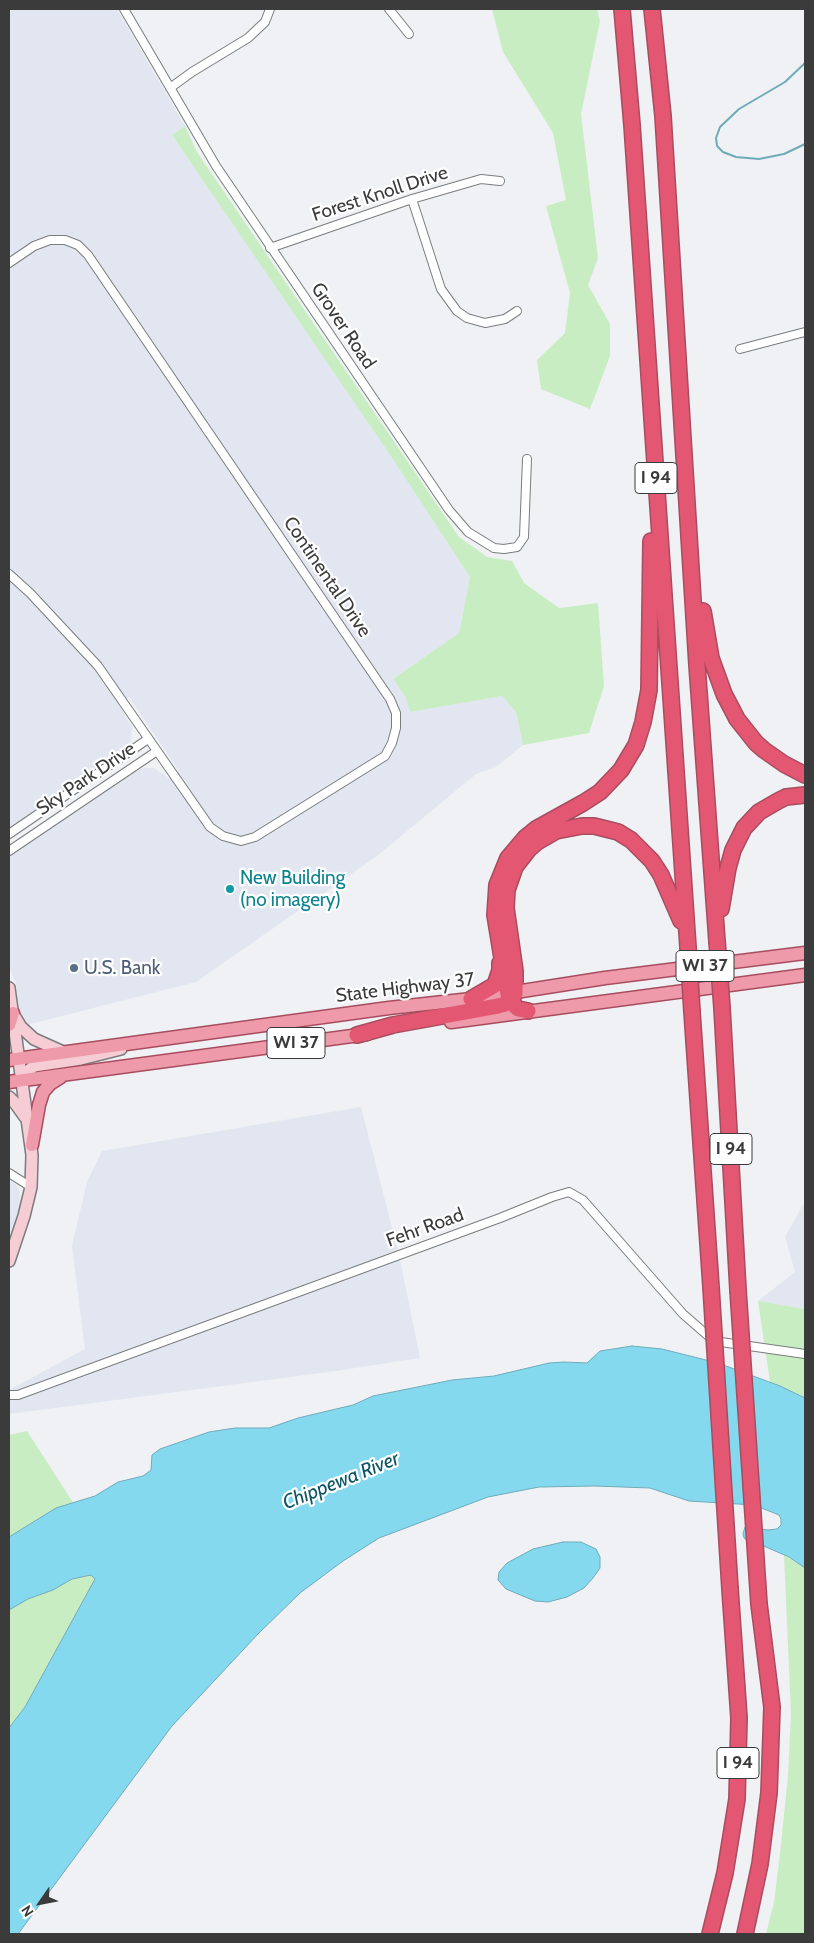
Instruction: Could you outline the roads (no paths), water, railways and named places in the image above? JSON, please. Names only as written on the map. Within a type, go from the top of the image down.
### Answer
[{"type":"highway","name":"I 94","points":[[622,9],[632,125],[688,942],[739,1718],[737,1799],[725,1873],[710,1934]]},
{"type":"highway","name":"I 94","points":[[652,9],[663,116],[759,1604],[772,1707],[769,1793],[760,1864],[745,1934]]},
{"type":"highway","points":[[684,455],[690,468],[703,619],[711,658],[718,679],[737,719],[756,743],[775,758],[805,775]]},
{"type":"highway","points":[[471,999],[490,989],[495,985],[498,978],[500,970],[495,908],[496,890],[503,868],[514,850],[533,831],[587,801],[606,786],[627,761],[640,734],[646,710],[649,678],[652,482],[656,475]]},
{"type":"highway","points":[[717,938],[728,868],[739,837],[751,820],[770,805],[786,797],[805,795]]},
{"type":"highway","points":[[357,1035],[392,1025],[498,1006],[511,996],[515,971],[506,908],[508,890],[515,867],[529,848],[556,831],[582,826],[594,826],[612,830],[643,850],[662,875],[674,901],[688,942]]},
{"type":"highway","points":[[498,936],[511,996],[518,1009],[528,1011]]},
{"type":"main road","name":"State Highway 37","points":[[13,1059],[389,1008],[511,996],[605,978],[805,952]]},
{"type":"main road","name":"State Highway 37","points":[[15,1081],[805,975]]},
{"type":"main road","points":[[9,1026],[13,1013]]},
{"type":"main road","points":[[32,1145],[43,1092],[50,1084],[65,1074]]},
{"type":"street","name":"Grover Road","points":[[124,9],[212,159],[270,248],[449,510],[468,532],[494,548],[517,547],[524,538],[527,459]]},
{"type":"street","points":[[170,88],[192,72],[248,38],[265,22],[270,9]]},
{"type":"street","points":[[389,9],[409,34]]},
{"type":"street","name":"Forest Knoll Drive","points":[[270,248],[412,199],[482,179],[500,181]]},
{"type":"street","points":[[412,199],[441,289],[457,311],[468,318],[484,323],[505,319],[517,311]]},
{"type":"street","name":"Continental Drive","points":[[9,262],[34,246],[50,240],[65,240],[78,246],[88,255],[390,699],[396,713],[396,728],[392,743],[385,756],[255,837],[241,841],[223,836],[210,827],[157,751]]},
{"type":"street","points":[[740,349],[805,332]]},
{"type":"street","points":[[9,574],[30,593],[98,666],[157,751]]},
{"type":"street","name":"Sky Park Drive","points":[[9,834],[148,739]]},
{"type":"street","name":"Sky Park Drive","points":[[9,851],[157,751]]},
{"type":"street","points":[[9,988],[13,1013],[15,1081],[29,1125],[32,1145],[31,1187],[24,1216],[9,1261]]},
{"type":"street","points":[[13,1013],[21,1027],[34,1039],[63,1052]]},
{"type":"street","points":[[15,1081],[34,1066],[88,1058],[149,1040]]},
{"type":"street","points":[[9,1069],[13,1059]]},
{"type":"street","points":[[9,1097],[20,1108],[29,1125]]},
{"type":"street","points":[[9,1172],[31,1187]]},
{"type":"street","name":"Fehr Road","points":[[9,1395],[18,1395],[569,1192],[582,1200],[683,1314],[714,1341],[805,1354]]},
{"type":"water","name":"Chippewa River","points":[[632,1346],[662,1349],[718,1363],[780,1386],[805,1398],[805,1568],[789,1557],[766,1547],[752,1544],[744,1538],[745,1527],[768,1530],[777,1529],[781,1525],[779,1515],[754,1505],[689,1501],[650,1488],[595,1486],[539,1487],[488,1497],[379,1538],[343,1561],[300,1593],[258,1634],[172,1726],[18,1934],[9,1934],[9,1728],[25,1707],[95,1579],[91,1575],[72,1579],[9,1610],[9,1537],[56,1508],[95,1496],[118,1482],[143,1476],[151,1470],[152,1455],[160,1449],[209,1432],[235,1428],[269,1428],[298,1418],[353,1405],[373,1396],[452,1380],[494,1376],[549,1363],[587,1363],[600,1351]]},
{"type":"water","points":[[563,1542],[581,1542],[596,1549],[600,1557],[600,1568],[584,1588],[567,1597],[548,1602],[535,1601],[506,1589],[498,1580],[499,1572],[507,1563],[533,1549]]},
{"type":"waterway","points":[[805,63],[785,82],[739,109],[720,127],[716,138],[717,146],[723,152],[736,157],[759,159],[784,154],[805,144]]},
{"type":"place","name":"New Building (no imagery)","points":[[230,889]]},
{"type":"place","name":"U.S. Bank","points":[[74,968]]}]
